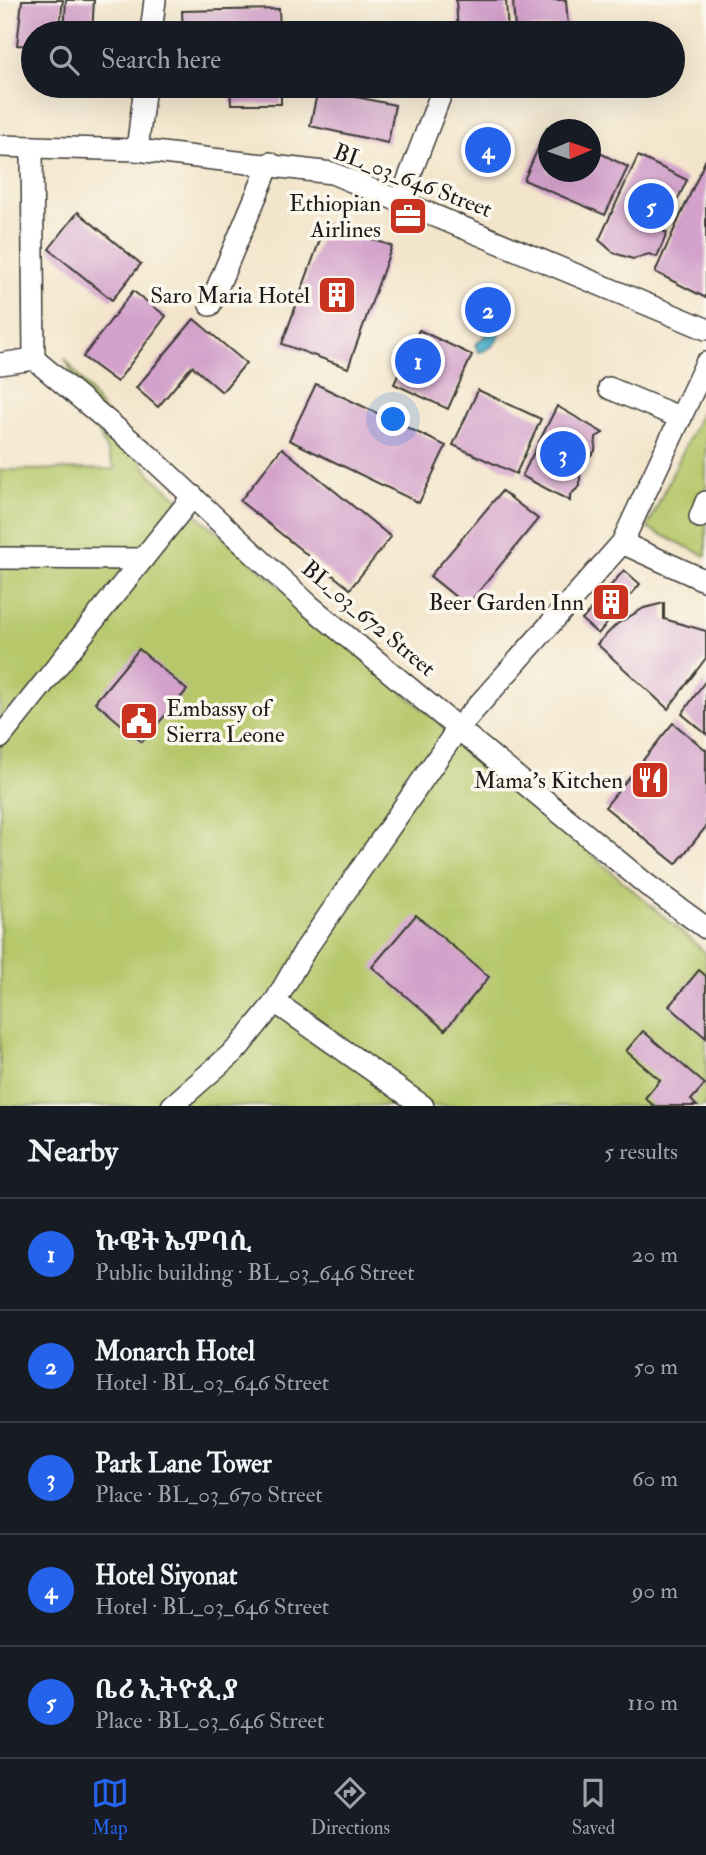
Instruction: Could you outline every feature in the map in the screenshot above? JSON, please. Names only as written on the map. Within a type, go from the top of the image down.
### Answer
[{"type":"street","points":[[152,21],[155,0]]},
{"type":"street","points":[[137,150],[144,98]]},
{"type":"street","points":[[400,201],[439,98]]},
{"type":"street","name":"BL_03_646 Street","points":[[0,146],[137,150],[270,163],[332,173],[706,329]]},
{"type":"street","points":[[0,364],[34,359],[32,147]]},
{"type":"street","points":[[210,305],[270,163]]},
{"type":"street","name":"BL_03_672 Street","points":[[34,359],[193,496],[310,605],[629,871],[706,928]]},
{"type":"street","points":[[172,1106],[238,1048],[275,1002],[305,950],[459,727],[622,543],[681,418],[701,388],[706,363]]},
{"type":"street","points":[[609,388],[681,418]]},
{"type":"street","points":[[0,738],[193,496]]},
{"type":"street","points":[[622,543],[706,581]]},
{"type":"street","points":[[0,558],[143,559]]},
{"type":"street","points":[[275,1002],[423,1106]]},
{"type":"green space","points":[[65,358],[151,475],[706,953],[706,1106],[0,1106],[0,470],[115,469]]},
{"type":"green space","points":[[706,402],[706,556],[647,528]]},
{"type":"water","points":[[491,319],[500,324],[500,334],[492,346],[479,352],[475,345],[487,334],[485,324]]},
{"type":"building","points":[[22,0],[63,0],[60,21],[21,21],[21,45],[17,45]]},
{"type":"building","points":[[66,0],[94,0],[93,21],[65,21]]},
{"type":"building","points":[[456,0],[506,0],[507,21],[457,21]]},
{"type":"building","points":[[513,0],[566,0],[568,21],[514,21]]},
{"type":"building","points":[[279,9],[280,21],[182,21],[182,11]]},
{"type":"building","points":[[231,98],[281,98],[281,104],[231,104]]},
{"type":"building","points":[[316,98],[361,98],[395,105],[388,143],[310,126]]},
{"type":"building","points":[[538,148],[538,182],[601,182],[601,154],[628,167],[605,215],[524,180]]},
{"type":"building","points":[[638,156],[687,180],[678,199],[669,195],[668,206],[655,227],[667,233],[657,257],[649,254],[633,259],[614,253],[599,240]]},
{"type":"building","points":[[706,159],[706,298],[655,272]]},
{"type":"building","points":[[78,212],[141,264],[112,300],[49,249]]},
{"type":"building","name":"Saro Maria Hotel","points":[[326,223],[392,246],[348,368],[282,344]]},
{"type":"building","points":[[133,291],[166,316],[117,382],[83,357]]},
{"type":"building","points":[[194,319],[246,363],[222,392],[192,366],[158,407],[136,388]]},
{"type":"building","points":[[419,330],[472,355],[448,409],[394,384]]},
{"type":"building","points":[[316,384],[446,446],[419,503],[289,440]]},
{"type":"building","points":[[478,390],[541,419],[516,474],[453,445]]},
{"type":"building","points":[[557,406],[603,433],[596,437],[595,451],[586,460],[580,473],[580,486],[570,495],[570,501],[522,476]]},
{"type":"building","points":[[282,448],[391,537],[350,589],[240,501]]},
{"type":"building","points":[[502,491],[538,519],[467,606],[430,576]]},
{"type":"building","name":"Beer Garden Inn","points":[[624,570],[640,584],[598,634],[582,620]]},
{"type":"building","name":"Beer Garden Inn","points":[[664,603],[664,619],[706,631],[706,658],[668,709],[597,644],[617,624],[644,608]]},
{"type":"building","points":[[139,649],[187,690],[142,742],[95,702]]},
{"type":"building","points":[[706,680],[706,734],[682,714]]},
{"type":"building","points":[[673,723],[706,750],[706,827],[676,864],[605,807]]},
{"type":"building","points":[[416,915],[489,977],[445,1030],[372,967]]},
{"type":"building","points":[[699,970],[706,976],[706,1038],[669,1006]]},
{"type":"building","points":[[643,1031],[705,1084],[691,1100],[697,1106],[654,1106],[645,1098],[660,1080],[626,1051]]},
{"type":"place","name":"Hotel Siyonat","points":[[488,150]]},
{"type":"place","name":"ቤሪ ኢትዮጲያ","points":[[651,206]]},
{"type":"place","name":"Ethiopian Airlines","points":[[408,216]]},
{"type":"place","name":"Saro Maria Hotel","points":[[337,295]]},
{"type":"place","name":"Monarch Hotel","points":[[488,310]]},
{"type":"place","name":"ኩዌት ኤምባሲ","points":[[418,361]]},
{"type":"place","name":"Park Lane Tower","points":[[563,454]]},
{"type":"place","name":"Beer Garden Inn","points":[[611,602]]},
{"type":"place","name":"Embassy of Sierra Leone","points":[[139,721]]},
{"type":"place","name":"Mama's Kitchen","points":[[650,780]]}]
